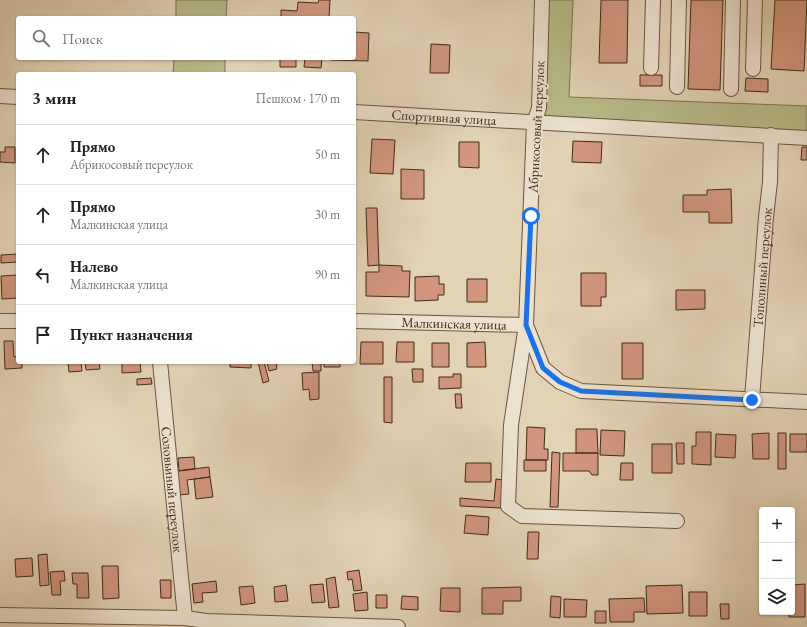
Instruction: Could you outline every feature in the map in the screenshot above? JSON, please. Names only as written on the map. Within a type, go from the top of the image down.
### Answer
[{"type":"street","name":"Абрикосовый переулок","points":[[542,0],[539,108],[534,123],[526,325],[511,425],[508,506],[522,516],[677,521]]},
{"type":"street","points":[[651,68],[653,0]]},
{"type":"street","points":[[677,87],[679,0]]},
{"type":"street","points":[[731,89],[734,0]]},
{"type":"street","points":[[753,69],[755,0]]},
{"type":"street","points":[[0,96],[16,97]]},
{"type":"street","name":"Спортивная улица","points":[[356,112],[807,138]]},
{"type":"street","name":"Тополиный переулок","points":[[752,400],[770,182],[771,135]]},
{"type":"street","points":[[0,321],[16,321]]},
{"type":"street","name":"Малкинская улица","points":[[356,321],[526,325],[543,368],[560,382],[581,391],[807,402]]},
{"type":"street","name":"Соловьиный переулок","points":[[160,364],[184,618]]},
{"type":"street","points":[[0,615],[184,618],[206,624],[398,627]]},
{"type":"green space","points":[[176,0],[227,0],[226,16],[176,16]]},
{"type":"green space","points":[[542,0],[573,0],[569,97],[807,106],[807,138],[534,123]]},
{"type":"green space","points":[[174,60],[225,60],[225,72],[173,72]]},
{"type":"building","points":[[319,0],[330,0],[329,16],[281,16],[281,10],[297,11],[298,2],[318,3]]},
{"type":"building","points":[[601,0],[628,0],[627,63],[599,63]]},
{"type":"building","points":[[691,0],[723,0],[720,90],[688,89]]},
{"type":"building","points":[[775,0],[807,0],[804,71],[771,69]]},
{"type":"building","points":[[356,32],[369,33],[368,61],[331,60],[356,60]]},
{"type":"building","points":[[431,44],[450,45],[449,73],[430,73]]},
{"type":"building","points":[[280,60],[296,60],[296,67],[280,67]]},
{"type":"building","points":[[305,60],[322,60],[321,68],[304,67]]},
{"type":"building","points":[[640,75],[662,75],[662,86],[640,86]]},
{"type":"building","points":[[746,78],[768,79],[768,92],[745,91]]},
{"type":"building","points":[[372,139],[395,140],[393,174],[370,173]]},
{"type":"building","points":[[573,141],[602,142],[601,163],[572,162]]},
{"type":"building","points":[[459,142],[479,142],[479,168],[459,167]]},
{"type":"building","points":[[5,147],[15,147],[15,163],[0,162],[0,152],[5,152]]},
{"type":"building","points":[[802,147],[807,147],[807,160],[801,160]]},
{"type":"building","points":[[401,169],[424,170],[424,199],[401,199]]},
{"type":"building","points":[[731,189],[732,223],[709,223],[709,212],[683,212],[683,195],[707,195],[707,190]]},
{"type":"building","points":[[366,208],[377,208],[379,265],[368,266]]},
{"type":"building","points":[[16,254],[16,262],[1,263],[1,255]]},
{"type":"building","points":[[379,265],[402,266],[402,271],[410,271],[409,297],[366,296],[366,272],[379,272]]},
{"type":"building","points":[[581,273],[606,273],[606,297],[601,297],[601,306],[581,306]]},
{"type":"building","points":[[16,275],[16,298],[2,299],[1,276]]},
{"type":"building","points":[[439,276],[439,284],[444,284],[444,295],[438,295],[438,300],[415,301],[415,277]]},
{"type":"building","points":[[467,279],[487,279],[487,302],[467,302]]},
{"type":"building","points":[[676,290],[705,290],[705,309],[676,310]]},
{"type":"building","points":[[4,341],[13,341],[16,364],[22,364],[22,368],[5,369]]},
{"type":"building","points":[[361,342],[383,342],[383,364],[360,364]]},
{"type":"building","points":[[397,342],[414,342],[414,362],[396,362]]},
{"type":"building","points":[[485,342],[486,367],[467,367],[467,343]]},
{"type":"building","points":[[432,343],[449,343],[449,367],[432,367]]},
{"type":"building","points":[[622,343],[643,343],[643,379],[622,379]]},
{"type":"building","points":[[68,364],[81,364],[82,371],[69,372]]},
{"type":"building","points":[[85,364],[99,364],[100,369],[86,370]]},
{"type":"building","points":[[122,364],[140,364],[141,372],[122,373]]},
{"type":"building","points":[[230,364],[251,364],[251,368],[230,367]]},
{"type":"building","points":[[258,364],[265,364],[269,381],[263,383]]},
{"type":"building","points":[[267,364],[276,364],[277,369],[269,371]]},
{"type":"building","points":[[312,364],[321,364],[321,371],[313,371]]},
{"type":"building","points":[[324,364],[340,364],[340,367],[324,367]]},
{"type":"building","points":[[412,369],[423,369],[423,382],[413,382]]},
{"type":"building","points":[[319,372],[319,399],[310,400],[309,389],[303,390],[302,373]]},
{"type":"building","points":[[453,374],[461,374],[461,388],[439,389],[439,377],[453,377]]},
{"type":"building","points":[[384,377],[392,377],[392,423],[384,422]]},
{"type":"building","points":[[151,378],[152,384],[137,385],[137,379]]},
{"type":"building","points":[[455,394],[461,394],[462,408],[456,408]]},
{"type":"building","points":[[527,427],[545,428],[544,449],[548,449],[548,460],[526,460]]},
{"type":"building","points":[[576,429],[597,429],[598,453],[576,453]]},
{"type":"building","points":[[601,430],[625,431],[624,456],[600,455]]},
{"type":"building","points":[[696,432],[711,432],[711,465],[692,464],[692,446],[696,446]]},
{"type":"building","points":[[769,433],[769,459],[753,459],[752,434]]},
{"type":"building","points":[[778,433],[786,433],[786,469],[778,469]]},
{"type":"building","points":[[716,434],[736,435],[735,458],[715,457]]},
{"type":"building","points":[[790,434],[807,434],[807,452],[790,452]]},
{"type":"building","points":[[676,443],[684,443],[684,464],[677,464]]},
{"type":"building","points":[[652,444],[672,444],[672,473],[652,473]]},
{"type":"building","points":[[552,452],[560,453],[558,507],[550,507]]},
{"type":"building","points":[[563,453],[598,453],[598,475],[592,475],[589,471],[563,471]]},
{"type":"building","points":[[194,457],[195,469],[179,471],[178,458]]},
{"type":"building","points":[[524,460],[546,460],[546,471],[524,471]]},
{"type":"building","points":[[466,463],[491,463],[491,482],[465,482]]},
{"type":"building","points":[[621,463],[633,463],[633,480],[620,480]]},
{"type":"building","points":[[209,467],[210,477],[187,480],[189,494],[179,495],[176,471]]},
{"type":"building","points":[[210,477],[213,497],[196,499],[194,479]]},
{"type":"building","points":[[496,479],[503,480],[501,508],[460,506],[460,498],[494,501]]},
{"type":"building","points":[[466,515],[489,517],[488,535],[464,533]]},
{"type":"building","points":[[528,532],[539,532],[538,559],[527,559]]},
{"type":"building","points":[[47,554],[49,585],[40,586],[38,555]]},
{"type":"building","points":[[32,558],[33,576],[16,577],[15,559]]},
{"type":"building","points":[[102,566],[118,566],[119,598],[103,599]]},
{"type":"building","points":[[359,570],[362,590],[354,591],[352,579],[348,580],[347,572]]},
{"type":"building","points":[[64,571],[65,581],[60,581],[61,595],[52,595],[50,572]]},
{"type":"building","points":[[72,573],[88,573],[89,598],[77,598],[77,584],[73,584]]},
{"type":"building","points":[[335,577],[339,607],[329,608],[326,579]]},
{"type":"building","points":[[160,580],[171,580],[171,598],[161,598]]},
{"type":"building","points":[[216,581],[217,592],[202,593],[203,602],[194,603],[192,584]]},
{"type":"building","points":[[323,584],[325,602],[312,603],[310,585]]},
{"type":"building","points":[[805,584],[805,617],[789,617],[789,615],[795,615],[795,585]]},
{"type":"building","points":[[286,585],[288,601],[275,602],[274,587]]},
{"type":"building","points":[[682,585],[683,613],[647,614],[646,586]]},
{"type":"building","points":[[253,586],[255,603],[241,605],[239,587]]},
{"type":"building","points":[[521,587],[521,601],[503,601],[503,614],[482,614],[482,588]]},
{"type":"building","points":[[441,588],[460,588],[460,612],[440,611]]},
{"type":"building","points":[[367,592],[368,610],[355,611],[353,594]]},
{"type":"building","points":[[689,592],[707,592],[707,616],[689,616]]},
{"type":"building","points":[[376,595],[387,595],[387,608],[376,608]]},
{"type":"building","points":[[402,596],[418,597],[418,610],[401,609]]},
{"type":"building","points":[[551,596],[561,597],[560,618],[550,617]]},
{"type":"building","points":[[644,598],[645,612],[634,612],[634,622],[610,622],[609,599]]},
{"type":"building","points":[[564,599],[587,600],[586,617],[564,617]]},
{"type":"building","points":[[720,604],[729,604],[729,619],[721,619]]},
{"type":"building","points":[[595,611],[606,611],[606,623],[595,623]]},
{"type":"route","points":[[531,216],[526,325],[543,368],[560,382],[581,391],[752,400]]}]
